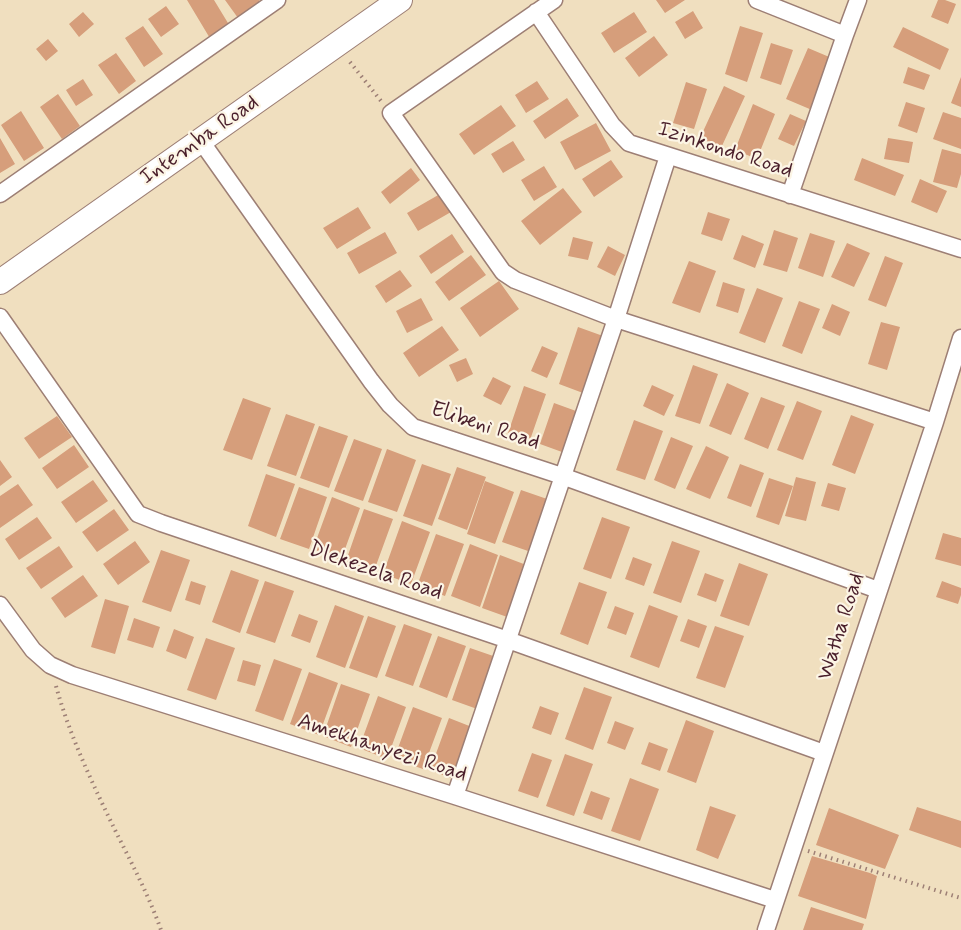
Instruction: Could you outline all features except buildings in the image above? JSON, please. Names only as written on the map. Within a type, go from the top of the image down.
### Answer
[{"type":"street","points":[[0,194],[277,0]]},
{"type":"street","name":"Intemba Road","points":[[0,282],[400,0]]},
{"type":"street","points":[[554,0],[391,113],[503,272],[523,284],[616,319],[935,422]]},
{"type":"street","points":[[757,0],[844,35]]},
{"type":"street","points":[[790,195],[858,0]]},
{"type":"street","name":"Izinkondo Road","points":[[536,12],[612,125],[629,143],[961,249]]},
{"type":"street","name":"Elibeni Road","points":[[201,141],[371,381],[390,405],[413,427],[562,476],[878,590]]},
{"type":"street","points":[[454,795],[616,319],[668,156]]},
{"type":"street","name":"Dlekezela Road","points":[[0,317],[138,514],[508,640],[824,753]]},
{"type":"street","name":"Watha Road","points":[[766,930],[961,338]]},
{"type":"street","name":"Amekhanyezi Road","points":[[0,605],[33,650],[50,665],[72,675],[454,795],[775,900]]},
{"type":"path","points":[[336,45],[391,113]]},
{"type":"path","points":[[50,665],[84,763],[151,902],[161,930]]},
{"type":"path","points":[[793,846],[961,898]]}]
